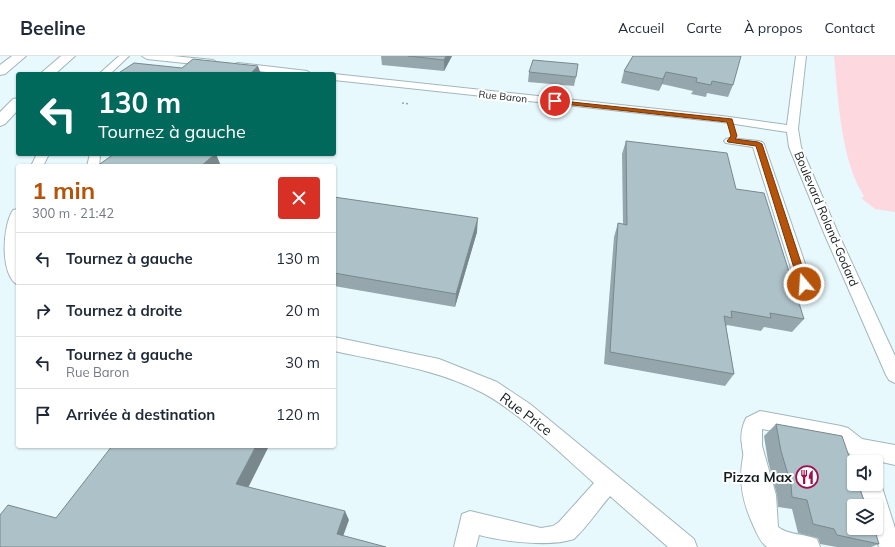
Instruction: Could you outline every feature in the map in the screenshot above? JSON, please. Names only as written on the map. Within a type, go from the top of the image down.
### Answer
[{"type":"highway","points":[[49,72],[69,56]]},
{"type":"highway","points":[[0,121],[16,104]]},
{"type":"street","points":[[106,72],[124,56]]},
{"type":"street","points":[[147,56],[289,72]]},
{"type":"street","name":"Boulevard Roland-Godard","points":[[801,56],[792,129],[795,147],[831,233],[895,375]]},
{"type":"street","name":"Rue Baron","points":[[336,77],[726,120],[792,129]]},
{"type":"street","points":[[726,120],[734,136],[730,141],[758,144],[804,284]]},
{"type":"street","points":[[14,276],[6,265],[6,248],[16,221]]},
{"type":"street","name":"Rue Price","points":[[336,344],[426,363],[452,371],[480,383],[501,395],[523,410],[686,547]]},
{"type":"street","points":[[810,547],[776,539],[767,508],[764,490],[752,451],[751,428],[753,424],[760,420],[840,435],[860,455]]},
{"type":"street","points":[[883,455],[895,455]]},
{"type":"street","points":[[465,547],[470,522],[541,539],[551,539],[560,535],[567,530],[609,481]]},
{"type":"street","points":[[872,491],[890,547]]},
{"type":"path","points":[[402,104],[409,104]]},
{"type":"shaded area","points":[[834,56],[895,56],[895,212],[875,209],[861,198],[864,196],[856,182],[845,147],[839,110]]},
{"type":"building","points":[[408,56],[446,56],[444,60]]},
{"type":"building","points":[[633,56],[741,56],[733,85],[712,81],[711,85],[696,82],[697,78],[666,72],[663,79],[624,71]]},
{"type":"building","points":[[193,59],[258,66],[252,72],[120,72],[134,63],[182,68]]},
{"type":"building","points":[[533,60],[578,64],[576,77],[529,72]]},
{"type":"building","points":[[626,141],[727,153],[736,189],[764,193],[804,319],[770,313],[771,318],[731,311],[732,318],[724,316],[734,374],[610,352],[618,223],[627,225]]},
{"type":"building","points":[[111,156],[213,156],[203,164],[100,164]]},
{"type":"building","points":[[336,197],[478,218],[456,294],[336,273]]},
{"type":"building","points":[[776,424],[842,436],[849,455],[847,455],[847,491],[861,491],[863,499],[847,499],[847,535],[876,535],[879,544],[837,535],[834,529],[813,524],[807,500],[792,497],[791,485],[781,451]]},
{"type":"building","points":[[110,448],[255,448],[236,484],[345,511],[337,534],[386,547],[0,547],[0,515],[8,505],[56,518]]},
{"type":"place","name":"Pizza Max","points":[[807,477]]},
{"type":"route","points":[[555,101],[730,120],[734,136],[730,141],[758,144],[804,284]]}]
